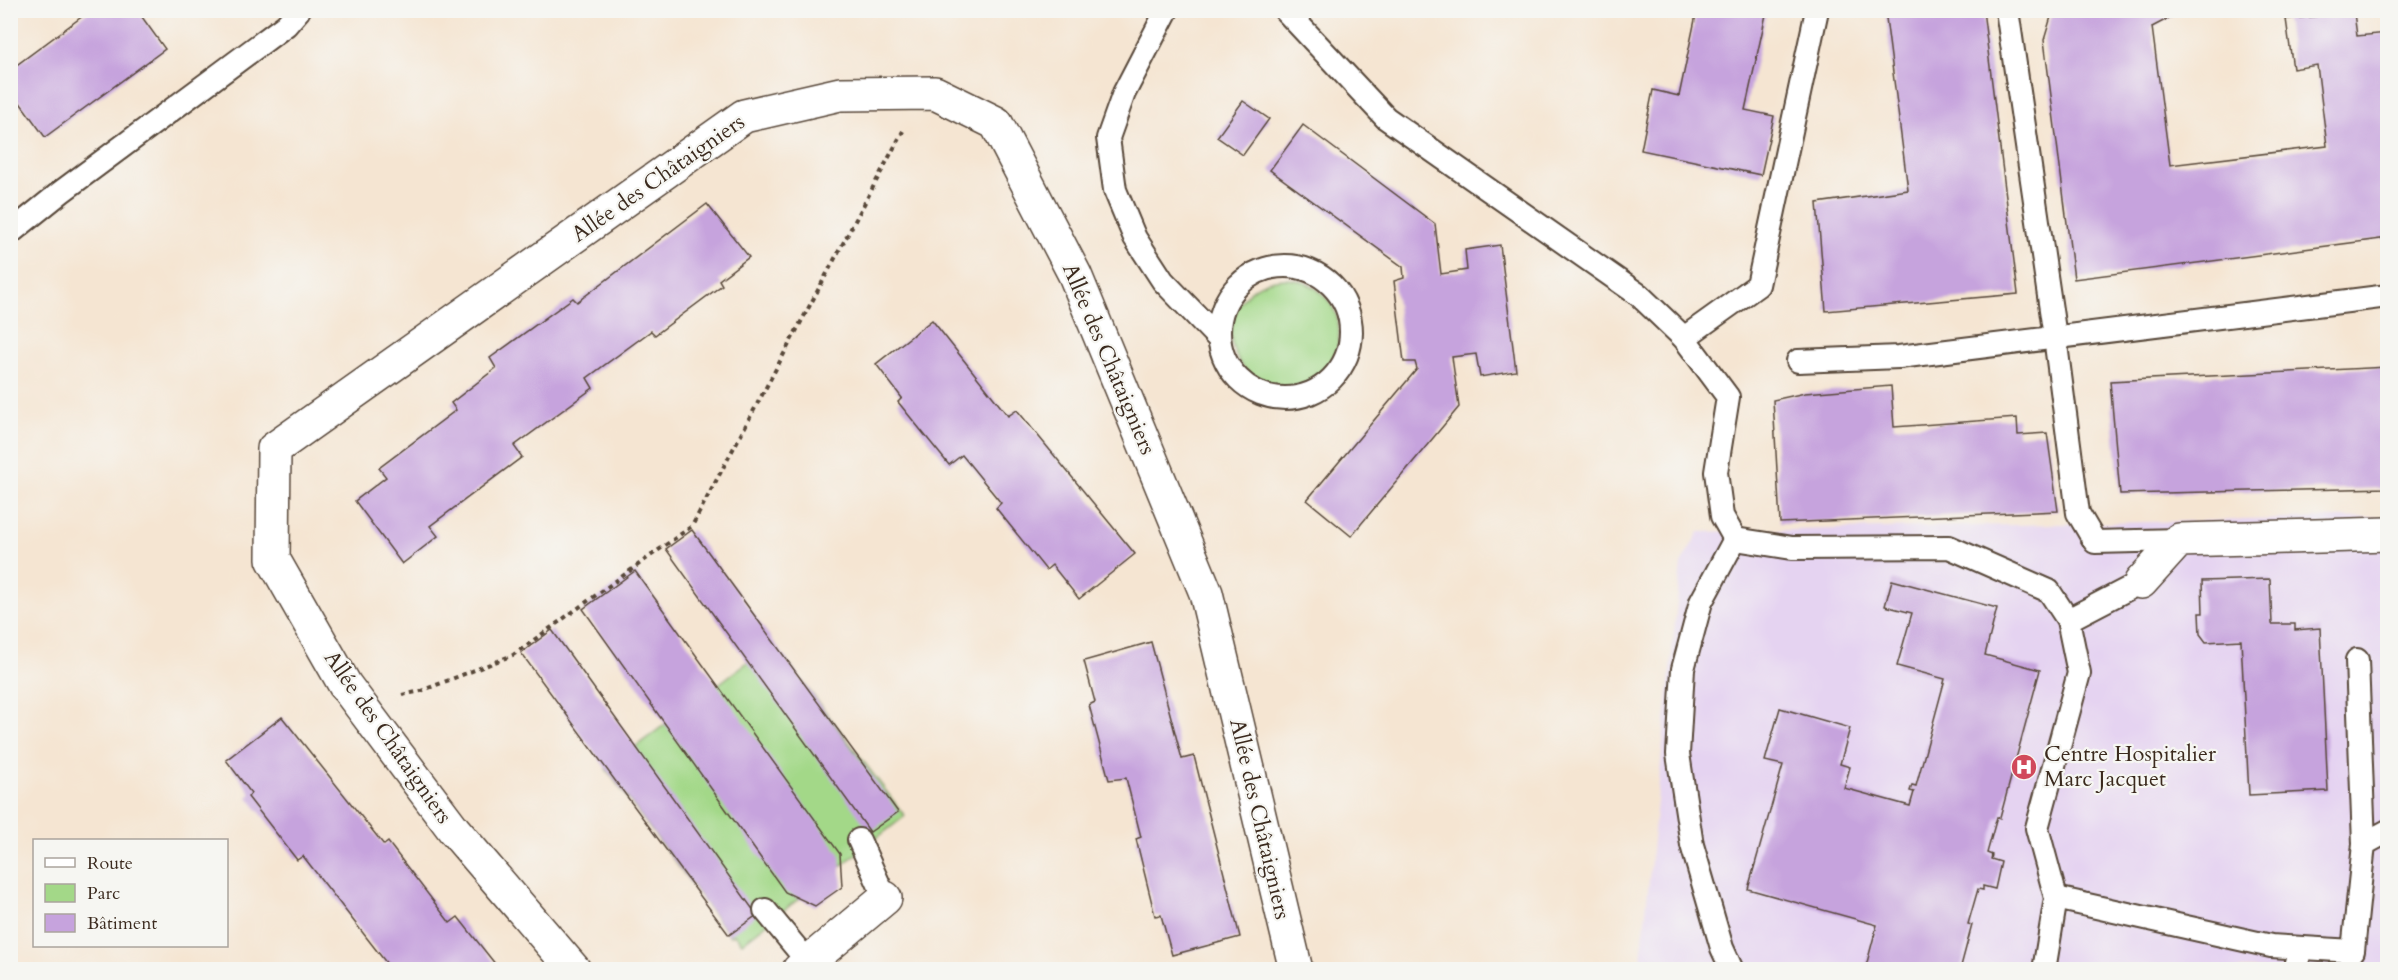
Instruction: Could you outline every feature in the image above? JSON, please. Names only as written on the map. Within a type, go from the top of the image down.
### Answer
[{"type":"street","name":"Allée des Châtaigniers","points":[[574,969],[454,830],[345,685],[273,559],[274,449],[744,116],[840,94],[905,93],[935,93],[996,123],[1075,275],[1206,593],[1296,969]]},
{"type":"street","points":[[2141,582],[2180,540],[2388,534]]},
{"type":"street","points":[[804,965],[885,898]]},
{"type":"lane","points":[[10,234],[61,192],[286,25],[298,10]]},
{"type":"lane","points":[[1167,10],[1124,93],[1108,138],[1115,190],[1135,238],[1163,281],[1219,339],[1226,364],[1239,380],[1256,392],[1276,398],[1297,398],[1316,391],[1333,378],[1345,361],[1351,341],[1350,320],[1343,301],[1331,284],[1314,272],[1293,266],[1273,267],[1253,273],[1236,286],[1225,303],[1219,323],[1219,339]]},
{"type":"lane","points":[[1285,10],[1386,118],[1639,295],[1684,338],[1728,397],[1716,472],[1722,516],[1735,538],[1792,548],[1949,548],[2049,591],[2068,620],[2079,673],[2037,828],[2056,898],[2044,969]]},
{"type":"lane","points":[[1684,338],[1758,285],[1817,10]]},
{"type":"lane","points":[[2007,10],[2055,336],[2078,513],[2095,542],[2180,540]]},
{"type":"lane","points":[[1798,361],[1899,357],[2388,296]]},
{"type":"lane","points":[[1732,969],[1722,948],[1692,845],[1678,754],[1683,669],[1701,602],[1735,538]]},
{"type":"lane","points":[[2068,620],[2141,582]]},
{"type":"lane","points":[[2056,898],[2271,946],[2353,951],[2364,844],[2357,660]]},
{"type":"lane","points":[[2364,844],[2388,831]]},
{"type":"lane","points":[[859,840],[885,898]]},
{"type":"lane","points":[[765,910],[804,965]]},
{"type":"lane","points":[[2295,969],[2301,948]]},
{"type":"path","points":[[369,716],[390,698],[421,691],[513,655],[692,526],[906,125],[905,93]]},
{"type":"shaded area","name":"Centre Hospitalier Marc Jacquet","points":[[2387,517],[2387,969],[1640,970],[1681,564],[1699,532]]},
{"type":"green space","points":[[1285,279],[1306,283],[1323,295],[1335,312],[1339,333],[1335,354],[1323,371],[1306,383],[1285,387],[1264,383],[1247,371],[1235,354],[1231,333],[1235,312],[1247,295],[1264,283]]},
{"type":"green space","points":[[773,643],[905,816],[742,943],[734,934],[730,936],[606,769]]},
{"type":"building","points":[[91,10],[137,10],[165,49],[45,137],[10,89],[10,70]]},
{"type":"building","points":[[1697,10],[1767,10],[1745,110],[1774,116],[1761,175],[1641,150],[1653,90],[1679,96]]},
{"type":"building","points":[[1885,10],[1983,10],[2018,294],[1826,311],[1817,203],[1908,190]]},
{"type":"building","points":[[2053,10],[2176,10],[2175,15],[2152,27],[2170,165],[2327,146],[2317,65],[2293,69],[2286,19],[2354,13],[2357,36],[2388,33],[2388,238],[2074,279],[2044,40]]},
{"type":"building","points":[[1243,101],[1269,119],[1243,155],[1217,137]]},
{"type":"building","points":[[1303,125],[1435,224],[1441,274],[1467,270],[1465,250],[1500,245],[1516,371],[1480,377],[1476,354],[1452,357],[1459,407],[1351,536],[1307,500],[1417,369],[1415,362],[1404,362],[1394,281],[1404,278],[1403,267],[1270,170]]},
{"type":"building","points":[[707,204],[749,257],[719,280],[722,285],[655,335],[651,331],[587,378],[593,388],[514,446],[522,457],[430,526],[438,536],[402,564],[355,501],[386,477],[379,468],[456,410],[451,403],[496,368],[490,358],[573,298],[577,302]]},
{"type":"building","points":[[932,320],[1008,416],[1017,410],[1135,554],[1079,599],[1052,565],[1046,570],[996,508],[1001,503],[962,455],[949,465],[898,402],[902,398],[876,364]]},
{"type":"building","points":[[2388,367],[2388,488],[2120,494],[2110,381]]},
{"type":"building","points":[[1891,386],[1894,427],[2017,418],[2018,435],[2047,433],[2058,511],[1780,523],[1773,400],[1805,393]]},
{"type":"building","points":[[692,530],[898,812],[870,832],[666,549]]},
{"type":"building","points":[[635,571],[840,854],[842,887],[815,906],[785,892],[583,609]]},
{"type":"building","points":[[2270,579],[2272,624],[2295,624],[2295,630],[2320,628],[2328,791],[2249,795],[2241,640],[2206,642],[2200,634],[2199,613],[2203,613],[2202,581]]},
{"type":"building","points":[[1892,580],[1997,608],[1985,655],[2040,670],[2000,818],[1997,817],[1987,853],[1992,855],[1991,859],[2001,862],[1995,889],[1983,886],[1983,890],[1978,889],[1968,924],[1972,925],[1960,970],[1865,970],[1877,925],[1748,889],[1783,765],[1765,761],[1780,708],[1850,728],[1840,764],[1850,767],[1844,788],[1910,806],[1914,792],[1910,791],[1912,785],[1916,786],[1945,679],[1897,666],[1912,613],[1885,606]]},
{"type":"building","points":[[552,630],[757,915],[729,935],[521,653]]},
{"type":"building","points":[[1151,642],[1182,759],[1194,756],[1240,937],[1172,955],[1161,915],[1155,916],[1136,839],[1141,837],[1126,778],[1109,780],[1089,705],[1095,702],[1084,661]]},
{"type":"building","points":[[282,717],[384,845],[388,842],[450,923],[458,917],[500,970],[406,970],[400,963],[391,969],[303,856],[297,860],[248,797],[251,793],[226,760]]},
{"type":"place","name":"Centre Hospitalier Marc Jacquet","points":[[2024,767]]}]
